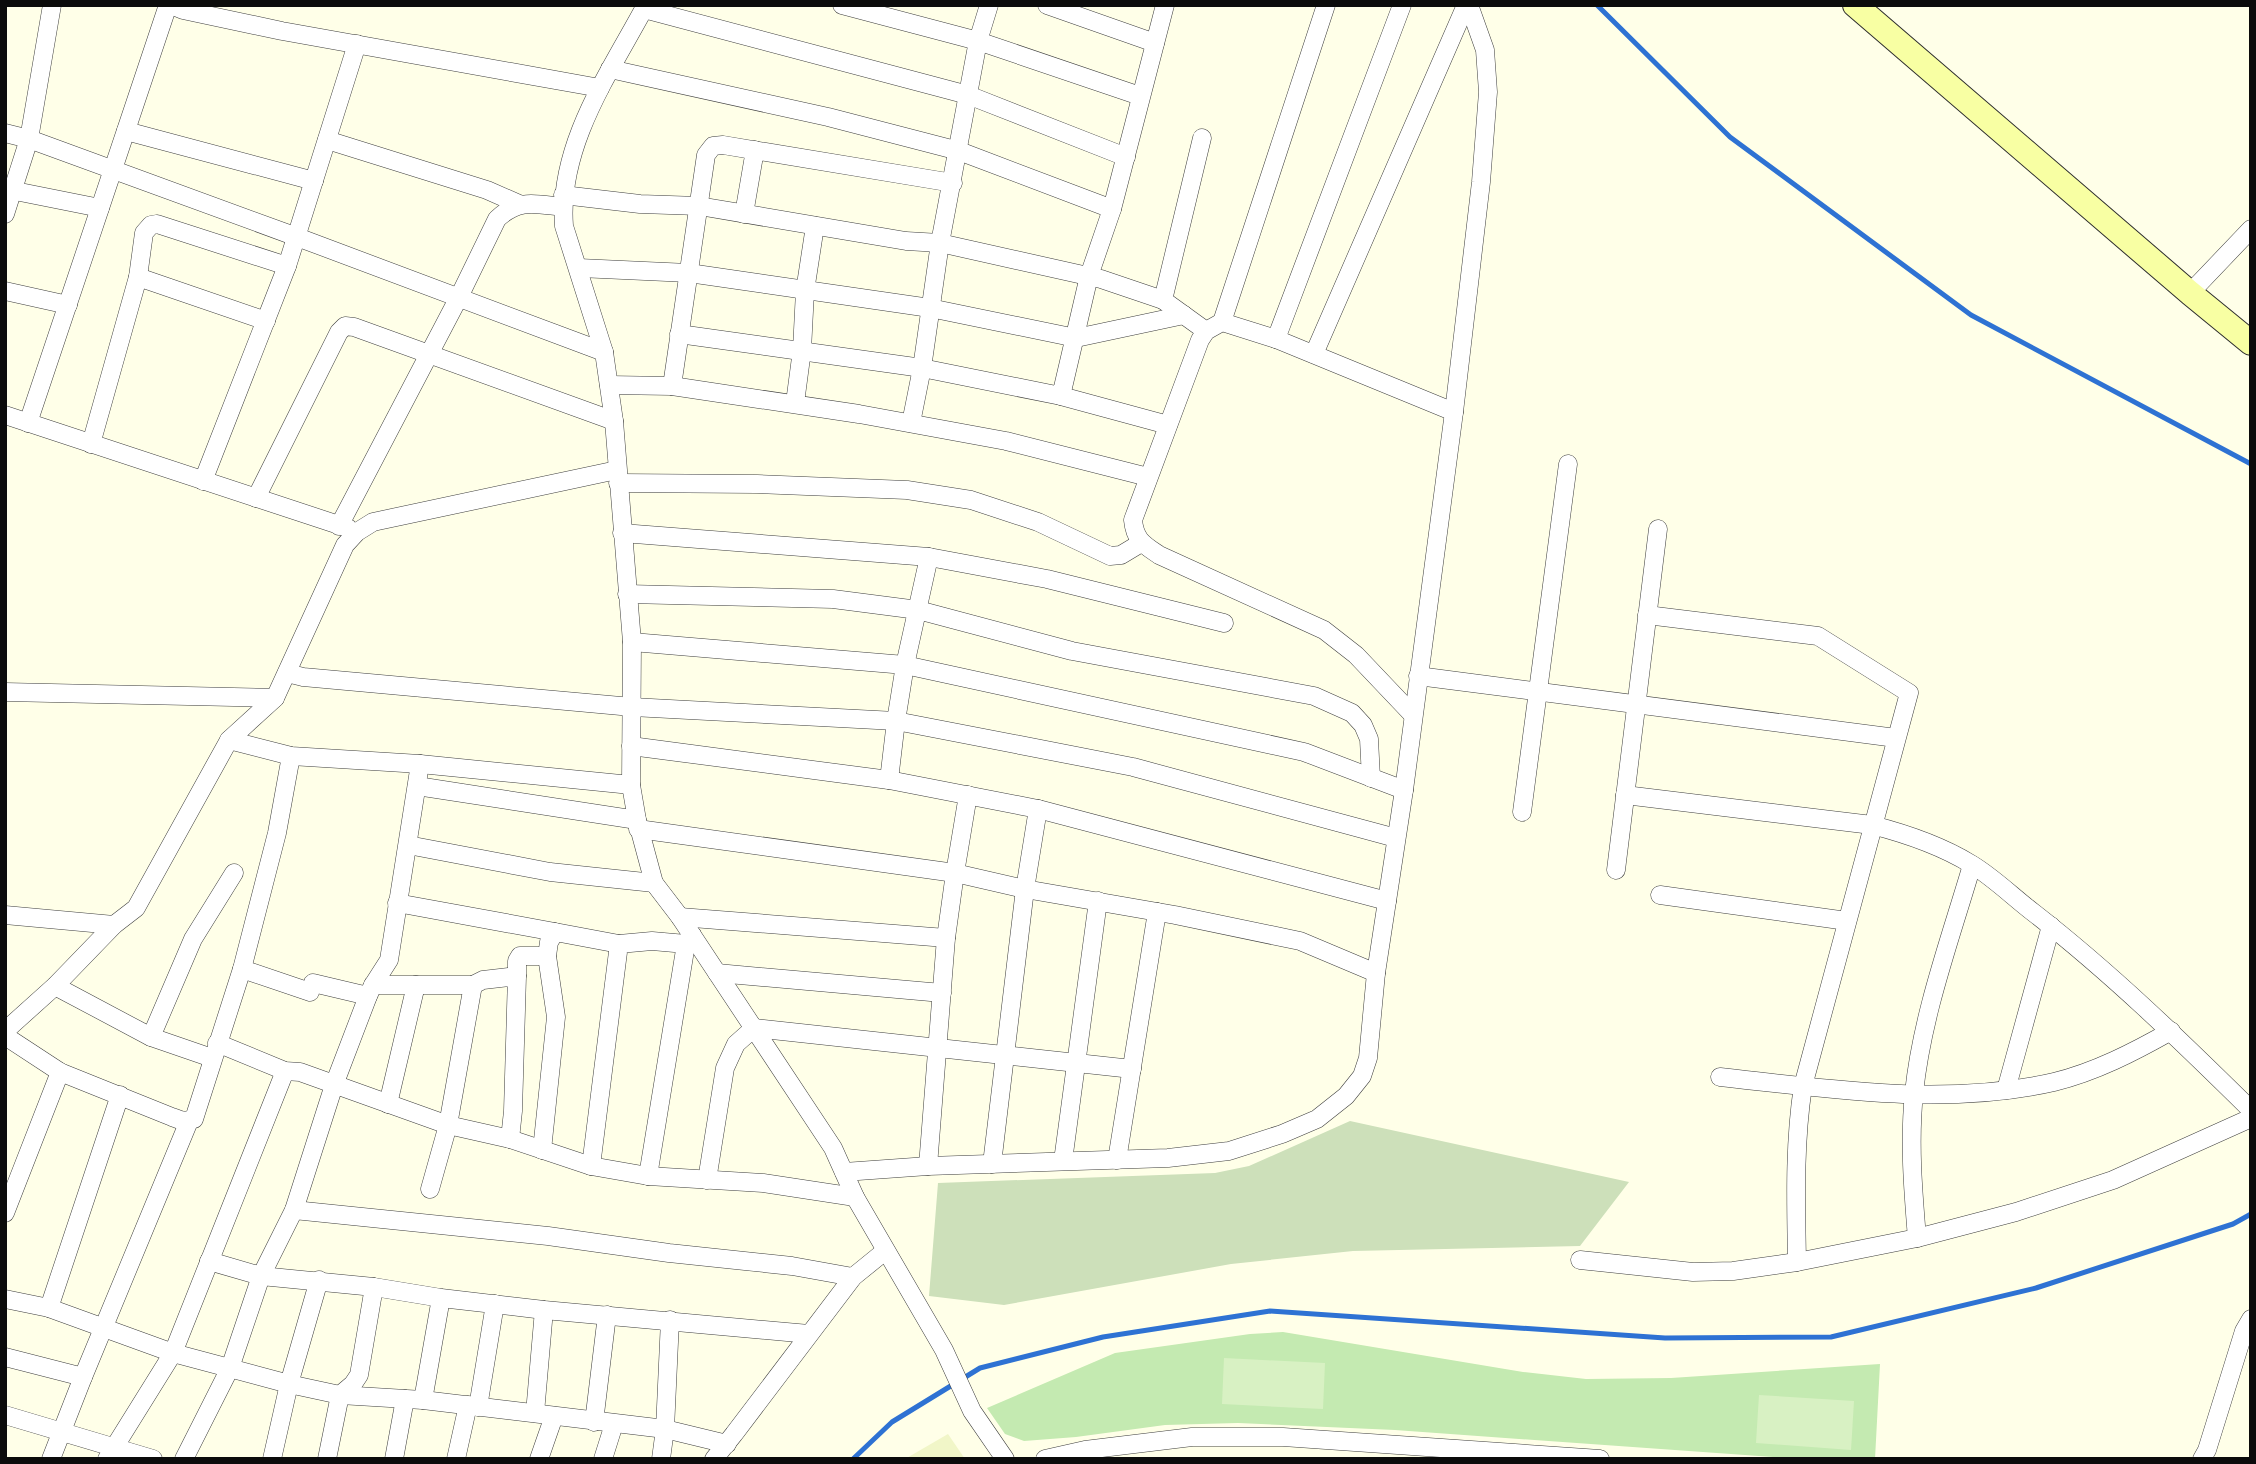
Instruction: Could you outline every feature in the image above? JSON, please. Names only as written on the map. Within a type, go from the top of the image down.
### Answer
[{"type":"street","points":[[5,214],[10,190],[29,139],[52,5]]},
{"type":"street","points":[[28,423],[170,5],[282,31],[600,88]]},
{"type":"street","points":[[842,5],[978,41],[1140,96]]},
{"type":"street","points":[[911,423],[922,368],[940,243],[978,41],[989,5]]},
{"type":"street","points":[[1047,5],[1154,43]]},
{"type":"street","points":[[1061,396],[1089,276],[1112,209],[1165,5]]},
{"type":"street","points":[[1326,5],[1222,321],[1206,331],[1133,520],[1141,543],[1159,555],[1324,630],[1356,655],[1413,715]]},
{"type":"street","points":[[1276,339],[1402,5]]},
{"type":"street","points":[[1314,354],[1468,5]]},
{"type":"street","points":[[844,1172],[928,1166],[1168,1158],[1229,1151],[1282,1134],[1317,1119],[1346,1096],[1362,1076],[1368,1058],[1376,973],[1404,790],[1454,412],[1481,182],[1488,92],[1485,50],[1468,5]]},
{"type":"street","points":[[1855,5],[2251,343]]},
{"type":"street","points":[[1005,1459],[971,1411],[944,1350],[855,1197],[834,1147],[717,973],[689,940],[680,917],[654,883],[637,825],[631,785],[632,642],[614,421],[604,352],[564,226],[563,201],[571,156],[600,88],[645,7],[968,95],[1126,157]]},
{"type":"street","points":[[203,481],[287,266],[357,44]]},
{"type":"street","points":[[610,69],[828,117],[959,151],[1112,209]]},
{"type":"street","points":[[126,131],[314,181]]},
{"type":"street","points":[[5,133],[29,139],[604,352]]},
{"type":"street","points":[[1163,300],[1202,138]]},
{"type":"street","points":[[327,140],[487,190],[519,204]]},
{"type":"street","points":[[672,386],[708,150],[718,145],[953,183]]},
{"type":"street","points":[[744,214],[755,150]]},
{"type":"street","points":[[10,190],[100,208]]},
{"type":"street","points":[[339,526],[497,219],[519,204],[563,201],[699,206],[906,241],[940,243],[1089,276],[1163,300],[1206,331]]},
{"type":"street","points":[[91,444],[138,278],[145,233],[150,225],[157,224],[287,266]]},
{"type":"street","points":[[795,403],[815,226]]},
{"type":"street","points":[[2190,293],[2251,229]]},
{"type":"street","points":[[579,268],[689,274],[930,308],[1076,338],[1184,315]]},
{"type":"street","points":[[138,278],[266,321]]},
{"type":"street","points":[[5,291],[68,305]]},
{"type":"street","points":[[1222,321],[1276,339],[1454,412]]},
{"type":"street","points":[[256,498],[338,332],[345,326],[614,421]]},
{"type":"street","points":[[679,334],[922,368],[1061,396],[1168,425]]},
{"type":"street","points":[[609,385],[672,386],[795,403],[1006,441],[1149,477]]},
{"type":"street","points":[[5,415],[357,531]]},
{"type":"street","points":[[1522,812],[1568,464]]},
{"type":"street","points":[[189,1121],[172,1117],[60,1072],[5,1034],[114,925],[136,908],[229,740],[275,698],[345,545],[357,531],[373,522],[618,476],[907,490],[971,500],[1025,517],[1110,556],[1121,555],[1141,543]]},
{"type":"street","points":[[1616,870],[1658,529]]},
{"type":"street","points":[[622,533],[929,556],[1047,579],[1224,623]]},
{"type":"street","points":[[889,780],[905,665],[929,556]]},
{"type":"street","points":[[627,594],[833,599],[918,610],[1072,651],[1314,696],[1352,713],[1363,725],[1369,739],[1371,778]]},
{"type":"street","points":[[1647,615],[1818,636],[1909,693],[1803,1086],[1797,1125],[1797,1262]]},
{"type":"street","points":[[632,642],[905,665],[1304,752],[1404,790]]},
{"type":"street","points":[[287,673],[303,677],[632,707],[896,721],[1133,767],[1396,838]]},
{"type":"street","points":[[1418,676],[1896,738]]},
{"type":"street","points":[[5,692],[275,698]]},
{"type":"street","points":[[229,740],[291,756],[420,764],[631,785]]},
{"type":"street","points":[[631,746],[889,780],[1038,809],[1387,901]]},
{"type":"street","points":[[51,1459],[189,1121],[197,1112],[242,969],[277,833],[291,756]]},
{"type":"street","points":[[184,1459],[230,1368],[261,1276],[294,1210],[334,1085],[370,990],[389,960],[420,764]]},
{"type":"street","points":[[417,786],[637,825],[955,873],[1025,889],[1157,912],[1300,942],[1376,973]]},
{"type":"street","points":[[1625,794],[1872,825],[1908,834],[1935,845],[1972,865],[2051,926],[2171,1031],[2251,1110]]},
{"type":"street","points":[[928,1166],[946,938],[968,795]]},
{"type":"street","points":[[992,1164],[1025,889],[1038,809]]},
{"type":"street","points":[[408,845],[550,872],[654,883]]},
{"type":"street","points":[[1917,1238],[1911,1143],[1920,1052],[1930,1007],[1972,865]]},
{"type":"street","points":[[151,1037],[193,939],[234,873]]},
{"type":"street","points":[[1660,895],[1847,921]]},
{"type":"street","points":[[1063,1161],[1098,901]]},
{"type":"street","points":[[397,903],[619,944],[689,940]]},
{"type":"street","points":[[1117,1160],[1157,912]]},
{"type":"street","points":[[5,915],[114,925]]},
{"type":"street","points":[[680,917],[946,938]]},
{"type":"street","points":[[2006,1090],[2051,926]]},
{"type":"street","points":[[542,1150],[556,1017],[547,956],[548,942],[555,932]]},
{"type":"street","points":[[648,1176],[689,940]]},
{"type":"street","points":[[591,1166],[619,944]]},
{"type":"street","points":[[510,1139],[517,961],[520,956],[547,956]]},
{"type":"street","points":[[242,969],[312,988],[370,990],[416,985],[473,985],[483,980],[517,976]]},
{"type":"street","points":[[717,973],[942,993]]},
{"type":"street","points":[[388,1104],[416,985]]},
{"type":"street","points":[[430,1189],[448,1125],[473,985]]},
{"type":"street","points":[[55,986],[151,1037],[215,1051],[285,1071],[300,1072],[448,1125],[510,1139],[591,1166],[648,1176],[763,1183],[855,1197]]},
{"type":"street","points":[[707,1180],[725,1068],[736,1044],[754,1028],[1132,1069]]},
{"type":"street","points":[[1720,1077],[1914,1094],[1972,1094],[2055,1081],[2093,1069],[2137,1050],[2171,1031]]},
{"type":"street","points":[[110,1452],[173,1353],[285,1071]]},
{"type":"street","points":[[5,1213],[60,1072]]},
{"type":"street","points":[[49,1308],[120,1095]]},
{"type":"street","points":[[1580,1260],[1693,1272],[1733,1271],[1797,1262],[1917,1238],[2016,1212],[2113,1180],[2251,1118]]},
{"type":"street","points":[[294,1210],[548,1236],[669,1253],[792,1266],[853,1277]]},
{"type":"street","points":[[714,1459],[853,1277],[885,1251]]},
{"type":"street","points":[[209,1261],[261,1276],[319,1280],[544,1310],[809,1334]]},
{"type":"street","points":[[272,1459],[289,1384],[319,1280]]},
{"type":"street","points":[[327,1459],[340,1395],[359,1375],[373,1287]]},
{"type":"street","points":[[394,1459],[414,1400],[442,1298]]},
{"type":"street","points":[[5,1299],[49,1308],[173,1353],[340,1395],[473,1406],[665,1429],[727,1444]]},
{"type":"street","points":[[456,1459],[473,1406],[495,1304]]},
{"type":"street","points":[[535,1413],[544,1310]]},
{"type":"street","points":[[594,1422],[607,1315]]},
{"type":"street","points":[[2202,1459],[2244,1331],[2251,1319]]},
{"type":"street","points":[[661,1459],[670,1320]]},
{"type":"street","points":[[5,1357],[83,1377]]},
{"type":"street","points":[[5,1415],[62,1431],[110,1452],[153,1459]]},
{"type":"street","points":[[539,1459],[554,1416]]},
{"type":"street","points":[[603,1459],[614,1424]]},
{"type":"street","points":[[1045,1459],[1086,1450],[1192,1437],[1283,1437],[1600,1459]]},
{"type":"green space","points":[[1350,1121],[1629,1182],[1580,1246],[1353,1251],[1231,1264],[1004,1305],[929,1296],[938,1183],[1215,1173],[1249,1166]]},
{"type":"green space","points":[[1283,1332],[1523,1372],[1586,1379],[1671,1378],[1880,1364],[1875,1459],[1800,1459],[1395,1430],[1238,1423],[1165,1425],[1024,1441],[1005,1434],[987,1408],[1115,1353],[1250,1334]]},
{"type":"green space","points":[[1224,1358],[1325,1363],[1323,1409],[1222,1404]]},
{"type":"green space","points":[[1759,1395],[1854,1401],[1851,1450],[1756,1443]]},
{"type":"green space","points":[[948,1434],[965,1459],[905,1459]]},
{"type":"waterway","points":[[1597,5],[1730,137],[1971,315],[2251,464]]},
{"type":"waterway","points":[[853,1459],[892,1422],[980,1368],[1103,1337],[1270,1311],[1665,1338],[1831,1337],[2036,1288],[2233,1224],[2251,1214]]}]
